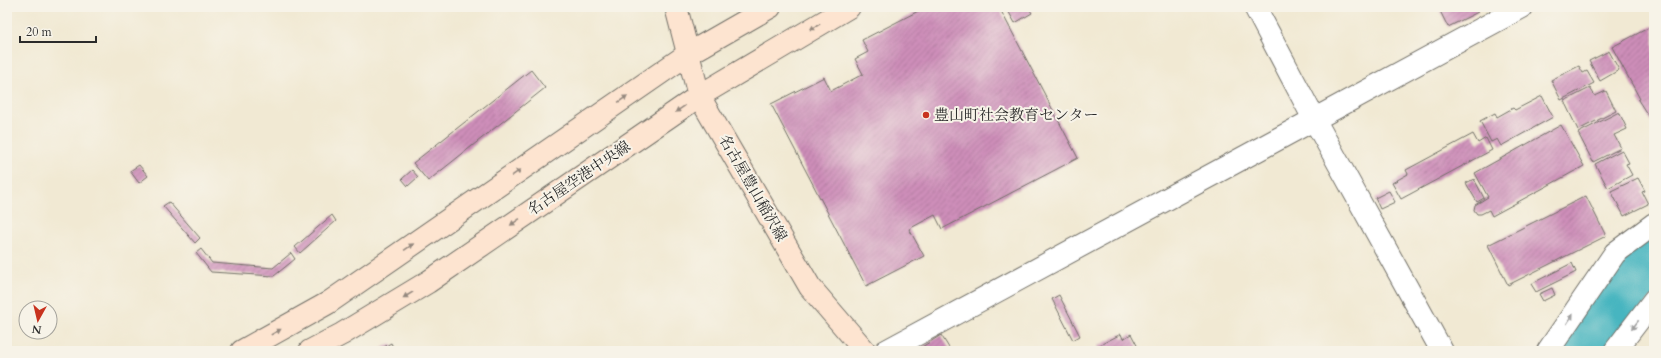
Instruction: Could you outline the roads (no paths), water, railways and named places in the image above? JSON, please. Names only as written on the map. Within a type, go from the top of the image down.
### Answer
[{"type":"main road","name":"名古屋豊山稲沢線","points":[[676,7],[699,96],[810,287],[865,351]]},
{"type":"main road","points":[[242,351],[328,303],[688,54],[770,7]]},
{"type":"main road","name":"名古屋空港中央線","points":[[310,351],[342,334],[428,282],[699,96],[849,7]]},
{"type":"street","points":[[1255,7],[1314,119],[1442,351]]},
{"type":"street","points":[[886,351],[1522,7]]},
{"type":"street","points":[[1548,351],[1615,254],[1654,224]]},
{"type":"street","points":[[1615,351],[1654,300]]},
{"type":"waterway","points":[[1583,351],[1624,294],[1633,283],[1654,264]]},
{"type":"place","name":"豊山町社会教育センター","points":[[926,115]]}]
